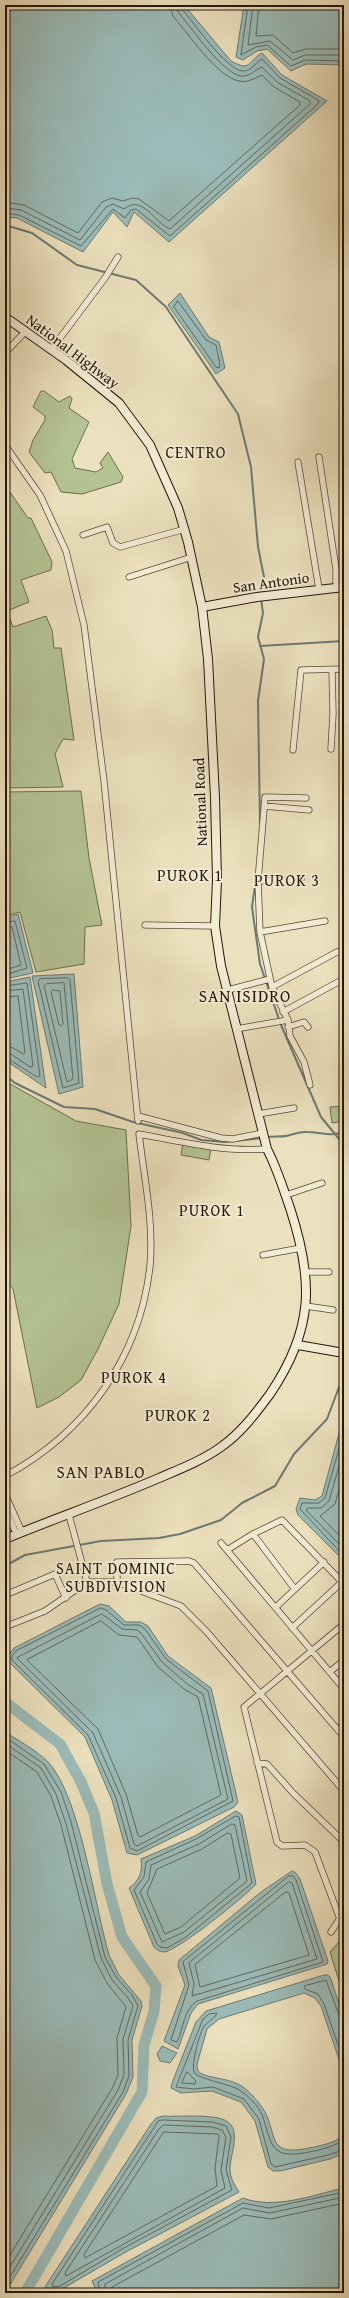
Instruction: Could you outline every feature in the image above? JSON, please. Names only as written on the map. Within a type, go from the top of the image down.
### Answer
[{"type":"main road","name":"National Highway","points":[[5,317],[52,350],[119,403],[150,445],[178,508],[185,528],[202,607]]},
{"type":"main road","name":"San Antonio","points":[[202,607],[257,597],[340,587]]},
{"type":"main road","name":"National Road","points":[[5,1539],[69,1515],[184,1467],[221,1447],[249,1421],[277,1383],[298,1344],[306,1306],[306,1272],[286,1195],[277,1168],[267,1149],[263,1136],[221,966],[215,926],[217,880],[214,769],[208,659],[202,607]]},
{"type":"main road","points":[[298,1344],[344,1353]]},
{"type":"street","points":[[52,350],[105,278],[118,257]]},
{"type":"street","points":[[5,353],[25,332]]},
{"type":"street","points":[[5,445],[40,495],[66,551],[84,625],[104,781],[138,1119],[221,1138],[233,1139],[263,1136]]},
{"type":"street","points":[[319,457],[340,587]]},
{"type":"street","points":[[298,462],[319,589]]},
{"type":"street","points":[[83,535],[107,527],[113,543],[120,547],[185,528]]},
{"type":"street","points":[[129,577],[192,557]]},
{"type":"street","points":[[293,750],[301,670],[344,669]]},
{"type":"street","points":[[331,749],[333,714],[332,670]]},
{"type":"street","points":[[306,798],[265,797],[258,881],[261,956],[266,980],[272,987],[283,1012],[283,1021],[288,1027],[290,1036],[304,1062],[310,1085]]},
{"type":"street","points":[[264,806],[309,810]]},
{"type":"street","points":[[258,881],[300,879]]},
{"type":"street","points":[[260,932],[325,921]]},
{"type":"street","points":[[145,925],[215,926]]},
{"type":"street","points":[[272,987],[337,952]]},
{"type":"street","points":[[228,990],[266,980]]},
{"type":"street","points":[[283,1012],[340,981]]},
{"type":"street","points":[[236,1029],[283,1021]]},
{"type":"street","points":[[288,1027],[304,1022],[308,1027]]},
{"type":"street","points":[[258,1114],[294,1108]]},
{"type":"street","points":[[5,1476],[29,1463],[73,1427],[104,1391],[122,1360],[135,1328],[146,1293],[150,1266],[148,1204],[139,1134],[219,1149],[241,1151],[267,1149]]},
{"type":"street","points":[[286,1195],[322,1183]]},
{"type":"street","points":[[263,1255],[301,1248]]},
{"type":"street","points":[[306,1272],[329,1272]]},
{"type":"street","points":[[306,1306],[334,1310]]},
{"type":"street","points":[[5,1494],[20,1533]]},
{"type":"street","points":[[5,1508],[20,1533]]},
{"type":"street","points":[[69,1515],[76,1536],[87,1582]]},
{"type":"street","points":[[228,1550],[253,1534],[282,1520],[343,1583],[292,1628]]},
{"type":"street","points":[[253,1534],[294,1588]]},
{"type":"street","points":[[221,1543],[276,1607],[311,1651],[331,1671],[344,1689]]},
{"type":"street","points":[[117,1582],[117,1562],[192,1562],[344,1737]]},
{"type":"street","points":[[276,1607],[294,1588],[324,1562]]},
{"type":"street","points":[[5,1595],[55,1574],[66,1598]]},
{"type":"street","points":[[5,1627],[44,1611],[66,1598],[87,1582],[117,1582],[181,1606],[207,1632],[258,1694],[344,1791]]},
{"type":"street","points":[[340,1918],[315,1852],[305,1845],[282,1846],[277,1842],[244,1707],[286,1670],[344,1624]]},
{"type":"street","points":[[331,1671],[344,1660]]},
{"type":"street","points":[[257,1763],[267,1764],[294,1794],[344,1842]]},
{"type":"street","points":[[331,1932],[344,1912]]},
{"type":"green space","points":[[41,391],[44,391],[59,402],[70,396],[72,399],[69,408],[89,422],[72,459],[75,468],[96,472],[103,468],[100,463],[108,452],[123,477],[121,482],[82,494],[61,492],[51,472],[45,473],[29,452],[33,440],[45,420],[45,416],[33,407]]},
{"type":"green space","points":[[5,485],[28,518],[31,518],[52,562],[51,570],[21,580],[29,602],[7,611],[13,627],[46,616],[52,630],[54,648],[61,648],[74,740],[63,739],[55,754],[63,787],[5,788],[5,550],[7,549],[5,545]]},
{"type":"green space","points":[[81,791],[89,858],[102,925],[85,927],[84,964],[36,972],[20,912],[5,916],[5,792]]},
{"type":"green space","points":[[5,1081],[76,1121],[126,1130],[131,1226],[119,1304],[98,1349],[81,1380],[59,1397],[37,1408],[13,1289],[5,1279]]},
{"type":"green space","points":[[344,1106],[344,1121],[332,1123],[330,1107]]},
{"type":"green space","points":[[183,1143],[211,1148],[209,1160],[181,1155]]},
{"type":"green space","points":[[344,1936],[344,1997],[330,1952]]},
{"type":"water","points":[[5,5],[184,5],[231,61],[242,66],[246,66],[262,53],[282,75],[327,101],[169,242],[134,212],[127,227],[113,212],[83,252],[17,218],[5,217]]},
{"type":"water","points":[[244,5],[344,5],[344,65],[306,64],[291,71],[267,49],[257,51],[243,60],[236,57]]},
{"type":"water","points":[[180,293],[209,337],[219,342],[225,368],[216,374],[168,305]]},
{"type":"water","points":[[18,914],[33,973],[5,979],[5,918]]},
{"type":"water","points":[[74,974],[83,1087],[59,1094],[32,976]]},
{"type":"water","points":[[30,977],[46,1088],[5,1060],[5,982]]},
{"type":"water","points":[[341,1426],[344,1427],[344,1561],[298,1515],[296,1509],[300,1498],[315,1500],[322,1496]]},
{"type":"water","points":[[100,1604],[109,1606],[126,1622],[141,1622],[148,1626],[168,1656],[211,1688],[238,1802],[234,1807],[137,1855],[127,1853],[112,1800],[85,1737],[9,1662],[8,1656],[14,1648]]},
{"type":"water","points":[[5,1732],[48,1762],[59,1778],[78,1825],[109,1955],[119,1975],[141,2001],[142,2006],[132,2040],[133,2077],[126,2094],[5,2293]]},
{"type":"water","points":[[236,1811],[242,1815],[256,1884],[226,1910],[182,1943],[171,1950],[164,1952],[159,1951],[154,1947],[129,1888],[140,1876],[141,1859],[195,1836]]},
{"type":"water","points":[[292,1871],[296,1873],[300,1879],[328,1961],[327,1964],[198,2004],[191,2013],[178,2049],[164,2041],[185,1985],[178,1966],[179,1960],[261,1892]]},
{"type":"water","points":[[328,1975],[331,1979],[344,2019],[344,2074],[321,2006],[315,1998],[304,1993],[219,2019],[207,2029],[197,2064],[198,2070],[202,2074],[233,2082],[249,2092],[265,2112],[276,2141],[279,2146],[284,2149],[292,2150],[315,2147],[330,2143],[344,2136],[344,2153],[330,2159],[280,2171],[273,2171],[268,2167],[255,2121],[241,2102],[212,2091],[181,2093],[171,2088],[172,2083],[196,2022],[206,2011]]},
{"type":"water","points":[[162,2046],[177,2053],[170,2063],[160,2061],[157,2054]]},
{"type":"water","points":[[163,2116],[216,2117],[229,2123],[233,2128],[234,2134],[230,2172],[239,2192],[124,2253],[62,2289],[54,2292],[45,2287],[151,2124],[156,2118]]},
{"type":"water","points":[[344,2188],[344,2293],[97,2293],[92,2281],[243,2198],[255,2201],[281,2202]]},
{"type":"waterway","points":[[5,225],[32,233],[77,265],[136,280],[166,307],[238,414],[251,467],[258,547],[264,577],[260,595]]},
{"type":"waterway","points":[[260,823],[258,701],[264,659],[258,637],[263,613],[261,599]]},
{"type":"waterway","points":[[260,646],[344,641]]},
{"type":"waterway","points":[[256,879],[252,907],[260,964],[281,1025],[321,1117],[344,1145]]},
{"type":"waterway","points":[[5,1075],[15,1083],[64,1107],[95,1109],[133,1122],[183,1133],[201,1140],[225,1142],[263,1138]]},
{"type":"waterway","points":[[267,1137],[286,1136],[304,1132],[329,1134],[344,1132]]},
{"type":"waterway","points":[[5,1566],[25,1555],[101,1541],[159,1538],[180,1534],[221,1520],[242,1503],[275,1486],[294,1454],[327,1419],[344,1374]]},
{"type":"waterway","points":[[5,1702],[60,1744],[81,1782],[94,1813],[107,1884],[122,1937],[156,1986],[154,2011],[144,2045],[142,2092],[25,2293]]},
{"type":"district","name":"CENTRO","points":[[196,452]]},
{"type":"district","name":"PUROK 1","points":[[190,875]]},
{"type":"district","name":"PUROK 3","points":[[287,880]]},
{"type":"district","name":"SAN ISIDRO","points":[[245,995]]},
{"type":"district","name":"PUROK 1","points":[[212,1210]]},
{"type":"district","name":"PUROK 4","points":[[134,1377]]},
{"type":"district","name":"PUROK 2","points":[[178,1415]]},
{"type":"district","name":"SAN PABLO","points":[[101,1471]]},
{"type":"district","name":"SAINT DOMINIC SUBDIVISION","points":[[116,1577]]}]
